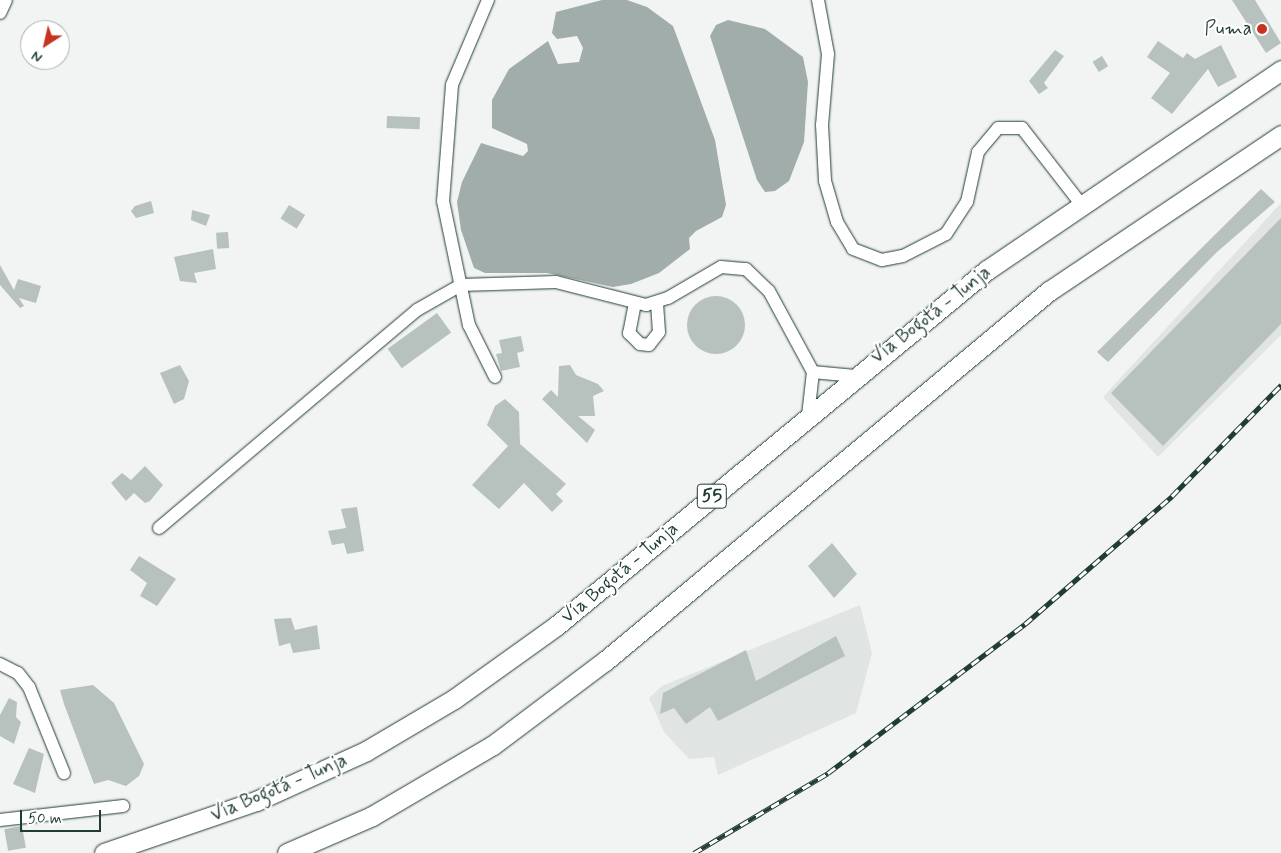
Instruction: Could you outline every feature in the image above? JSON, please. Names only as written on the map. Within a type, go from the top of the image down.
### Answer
[{"type":"highway","name":"Vía Bogotá - Tunja","points":[[104,853],[256,801],[366,751],[454,699],[556,626],[855,376],[986,270],[1080,204],[1281,70]]},
{"type":"highway","points":[[287,853],[372,816],[508,734],[604,661],[1049,291],[1281,136]]},
{"type":"street","points":[[0,13],[6,0]]},
{"type":"street","points":[[488,0],[465,46],[446,120],[443,201],[470,325],[494,377]]},
{"type":"street","points":[[818,0],[828,54],[822,125],[826,181],[837,222],[853,249],[882,260],[903,256],[946,234],[966,202],[978,152],[988,136],[1004,127],[1022,128],[1080,204]]},
{"type":"street","points":[[159,528],[417,310],[461,285],[556,282],[635,303],[657,303],[721,266],[746,268],[768,291],[813,372],[808,416]]},
{"type":"street","points":[[635,303],[629,333],[632,340],[649,345],[659,332],[657,303]]},
{"type":"street","points":[[813,372],[855,376]]},
{"type":"street","points":[[0,664],[18,673],[29,687],[64,773]]},
{"type":"street","points":[[0,820],[123,806]]},
{"type":"shaded area","points":[[602,0],[627,0],[647,7],[673,26],[715,140],[726,205],[722,217],[696,231],[689,238],[690,249],[659,273],[631,284],[613,287],[547,273],[485,273],[474,268],[461,230],[457,202],[462,182],[481,143],[523,156],[528,151],[527,144],[492,128],[492,100],[509,69],[548,41],[558,64],[579,62],[583,48],[577,36],[557,39],[552,33],[556,12]]},
{"type":"shaded area","points":[[728,20],[765,29],[803,57],[808,82],[804,142],[789,181],[775,191],[765,192],[757,180],[710,36],[716,25]]},
{"type":"shaded area","points":[[1281,203],[1281,335],[1158,457],[1103,397]]},
{"type":"shaded area","points":[[860,605],[872,653],[856,713],[718,775],[714,757],[689,759],[664,732],[649,698],[662,686]]},
{"type":"building","name":"Puma","points":[[1232,0],[1255,0],[1281,43],[1266,53]]},
{"type":"building","points":[[1158,41],[1183,58],[1187,53],[1195,59],[1221,45],[1237,77],[1218,87],[1208,69],[1172,114],[1151,98],[1170,73],[1147,57]]},
{"type":"building","points":[[1055,50],[1064,56],[1044,83],[1048,88],[1039,94],[1029,81]]},
{"type":"building","points":[[1102,56],[1108,66],[1099,72],[1093,62]]},
{"type":"building","points":[[387,116],[420,117],[420,129],[387,128]]},
{"type":"building","points":[[1261,189],[1275,202],[1217,252],[1108,362],[1097,352]]},
{"type":"building","points":[[151,201],[154,213],[136,218],[131,211],[135,206]]},
{"type":"building","points":[[289,205],[305,215],[297,229],[281,219]]},
{"type":"building","points":[[192,210],[210,215],[206,226],[191,220]]},
{"type":"building","points":[[1281,218],[1281,324],[1163,446],[1111,393]]},
{"type":"building","points":[[228,232],[229,248],[217,249],[216,233]]},
{"type":"building","points":[[213,249],[216,269],[194,273],[197,283],[180,281],[174,257]]},
{"type":"building","points":[[0,265],[14,290],[18,279],[41,286],[36,303],[19,298],[24,306],[20,308],[0,285]]},
{"type":"building","points":[[710,296],[722,296],[737,304],[745,319],[745,331],[737,346],[722,354],[710,354],[695,346],[687,331],[687,319],[695,304]]},
{"type":"building","points":[[437,313],[451,332],[402,368],[388,349]]},
{"type":"building","points":[[521,336],[524,351],[517,353],[520,367],[501,371],[496,354],[502,353],[499,340]]},
{"type":"building","points":[[180,365],[189,381],[184,399],[174,404],[160,373]]},
{"type":"building","points":[[570,365],[576,375],[598,384],[604,391],[593,396],[595,416],[578,416],[595,430],[587,443],[542,399],[551,390],[558,397],[559,366]]},
{"type":"building","points":[[505,399],[519,412],[520,444],[566,484],[556,494],[563,501],[552,512],[524,483],[499,509],[472,485],[508,446],[487,425],[495,406]]},
{"type":"building","points":[[145,466],[163,485],[150,501],[145,503],[134,493],[126,501],[111,483],[122,473],[131,480]]},
{"type":"building","points":[[357,507],[364,551],[347,554],[344,543],[332,545],[328,531],[346,528],[341,509]]},
{"type":"building","points":[[832,543],[857,574],[834,598],[808,566]]},
{"type":"building","points":[[139,556],[176,579],[157,606],[140,596],[147,583],[130,570]]},
{"type":"building","points":[[291,618],[295,630],[317,625],[320,649],[293,653],[290,643],[279,646],[274,619]]},
{"type":"building","points":[[836,636],[845,656],[718,721],[710,707],[686,724],[674,708],[660,714],[663,693],[746,650],[756,681]]},
{"type":"building","points":[[93,685],[114,703],[144,764],[139,776],[126,786],[108,780],[94,784],[64,704],[60,690]]},
{"type":"building","points":[[9,698],[17,702],[16,717],[21,722],[14,744],[0,736],[0,715]]},
{"type":"building","points":[[29,748],[44,754],[35,793],[13,784]]},
{"type":"building","points":[[22,826],[26,848],[8,851],[4,829]]},
{"type":"railway","points":[[694,853],[828,773],[1025,624],[1172,496],[1281,385]]},
{"type":"place","name":"Puma","points":[[1262,29]]}]
